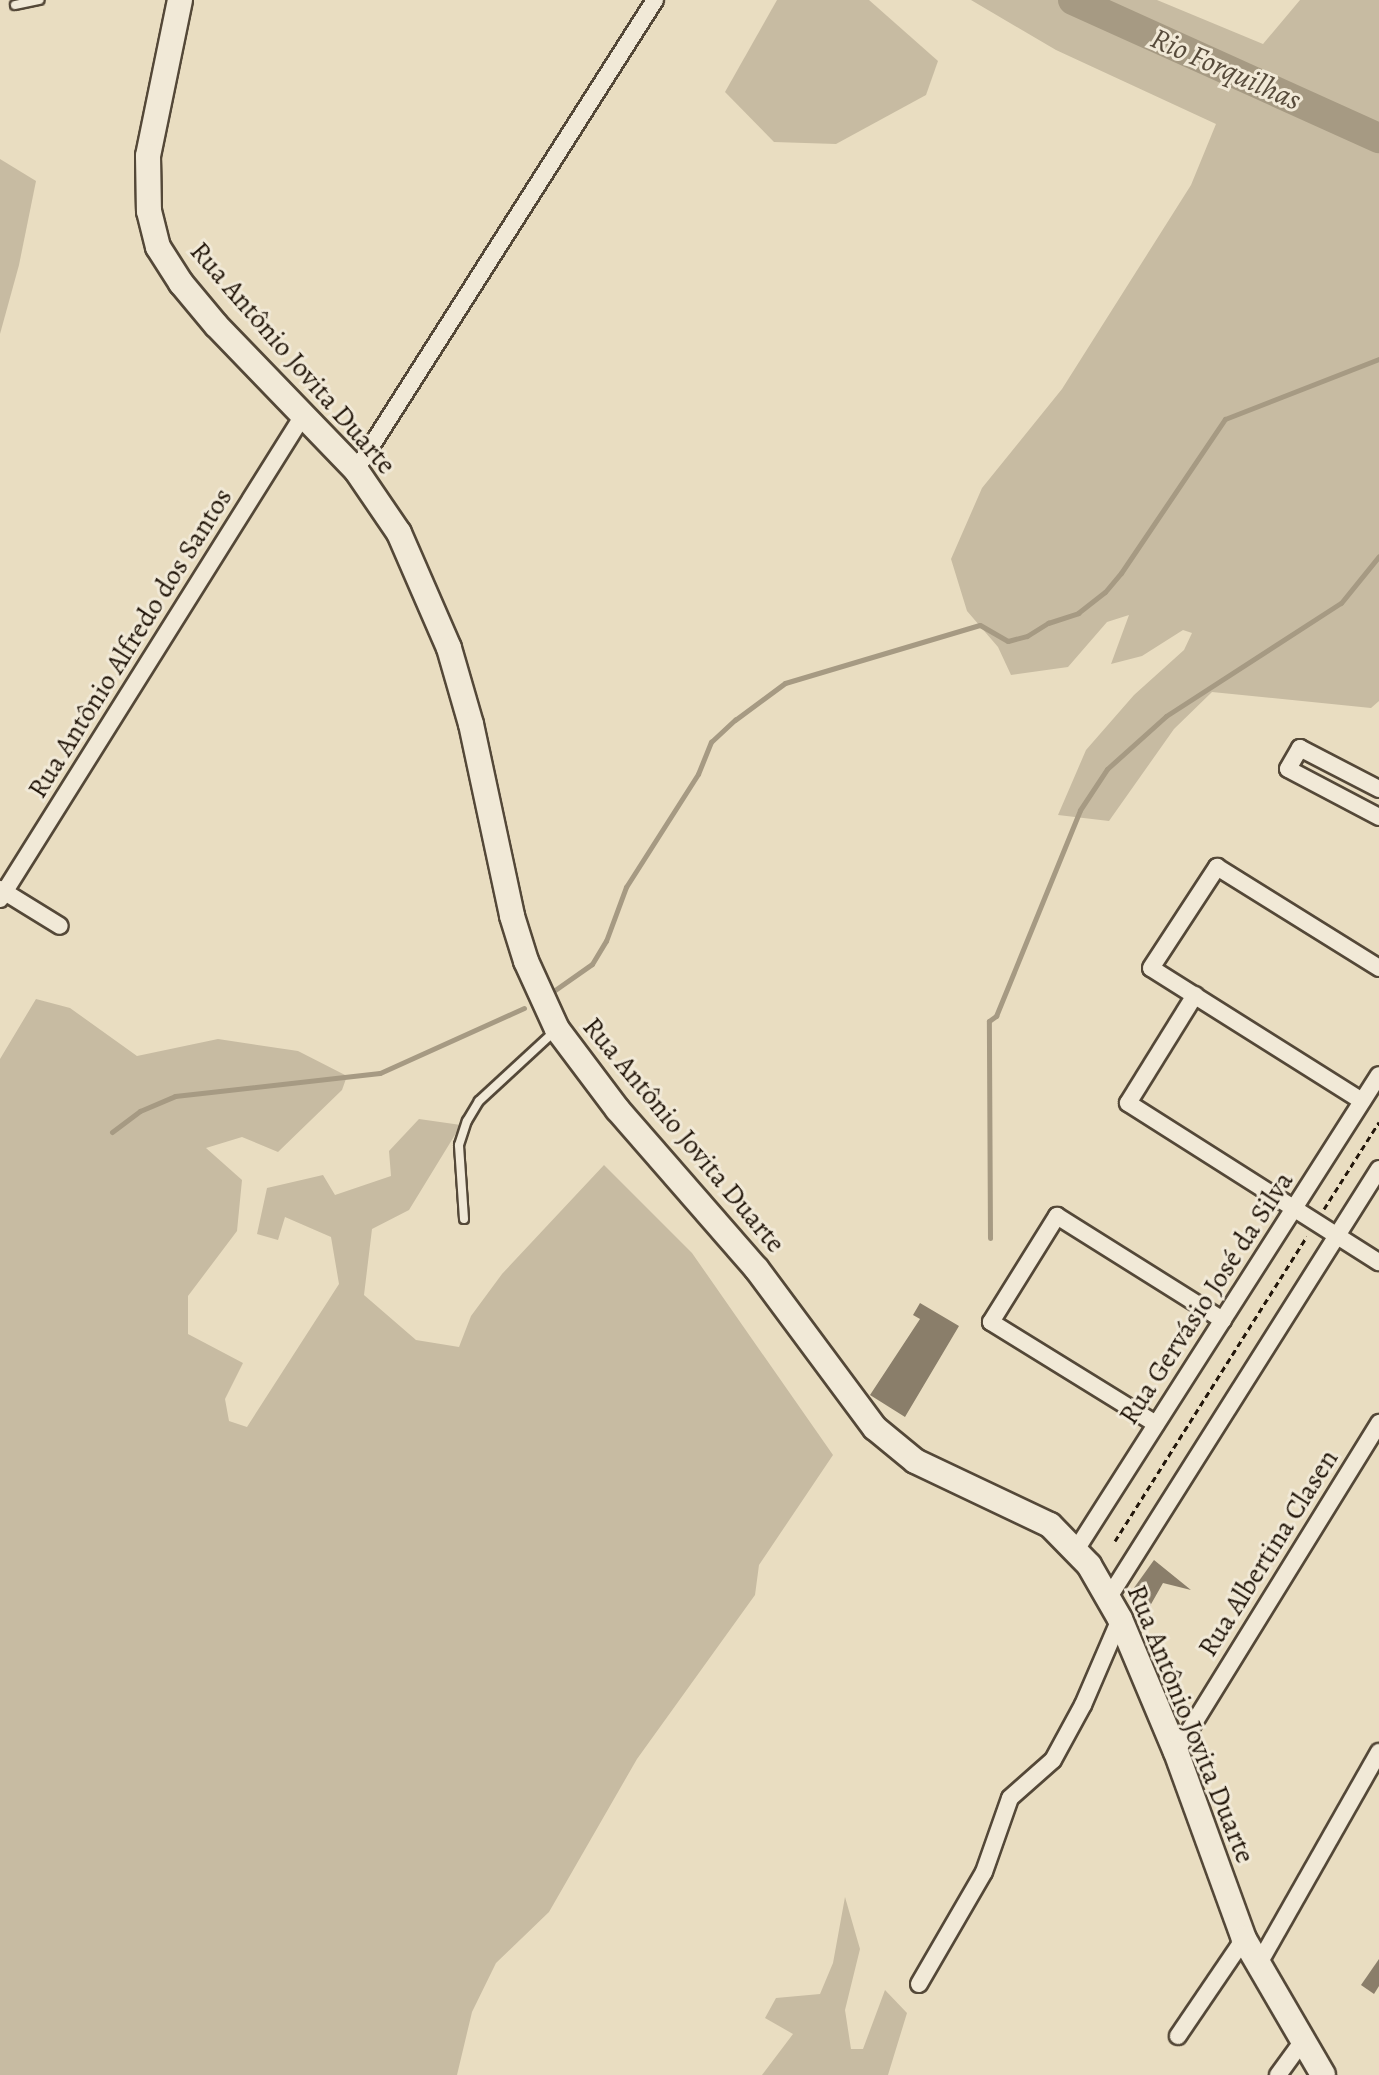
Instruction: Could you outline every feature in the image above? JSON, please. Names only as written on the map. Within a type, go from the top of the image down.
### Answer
[{"type":"main road","name":"Rua Antônio Jovita Duarte","points":[[180,0],[148,156],[149,211],[158,247],[209,316],[356,470],[399,533],[449,648],[471,724],[512,916],[526,961],[557,1029],[618,1110],[756,1268],[875,1428],[915,1461],[1025,1510],[1050,1525],[1076,1550],[1114,1608],[1176,1752],[1244,1939],[1323,2075]]},
{"type":"street","points":[[356,470],[655,0]]},
{"type":"street","name":"Rua Antônio Alfredo dos Santos","points":[[2,893],[304,414]]},
{"type":"street","points":[[1379,789],[1300,748],[1288,769],[1379,817]]},
{"type":"street","points":[[1362,1101],[1151,968],[1217,867],[1379,968]]},
{"type":"street","points":[[2,893],[60,926]]},
{"type":"street","points":[[1195,995],[1128,1103],[1379,1262]]},
{"type":"street","name":"Rua Gervásio José da Silva","points":[[1076,1550],[1379,1075]]},
{"type":"street","points":[[919,1984],[984,1872],[1010,1798],[1053,1760],[1083,1705],[1114,1608],[1379,1169]]},
{"type":"street","points":[[1156,1424],[991,1322],[1057,1216],[1223,1320]]},
{"type":"street","name":"Rua Albertina Clasen","points":[[1176,1752],[1379,1423]]},
{"type":"street","points":[[1258,1965],[1379,1752]]},
{"type":"street","points":[[1178,2036],[1244,1939]]},
{"type":"street","points":[[1278,2075],[1302,2042]]},
{"type":"lane","points":[[15,5],[39,0]]},
{"type":"lane","points":[[464,1219],[459,1145],[467,1121],[479,1101],[557,1029]]},
{"type":"path","points":[[1115,1541],[1379,1122]]},
{"type":"shaded area","points":[[777,0],[869,0],[938,61],[926,95],[836,144],[774,142],[725,92]]},
{"type":"shaded area","points":[[971,0],[1157,0],[1263,44],[1300,0],[1379,0],[1379,701],[1371,708],[1212,692],[1174,729],[1109,821],[1058,815],[1086,750],[1134,695],[1184,650],[1192,633],[1183,630],[1142,656],[1111,664],[1129,615],[1107,622],[1068,667],[1011,675],[998,647],[967,611],[951,559],[982,488],[1062,389],[1191,185],[1216,124],[1056,50]]},
{"type":"shaded area","points":[[0,159],[36,181],[19,265],[0,334]]},
{"type":"shaded area","points":[[36,999],[70,1008],[137,1056],[218,1039],[298,1051],[347,1076],[342,1090],[278,1152],[242,1137],[206,1148],[242,1180],[237,1231],[188,1296],[188,1334],[243,1363],[225,1399],[229,1421],[247,1427],[339,1284],[331,1237],[285,1217],[278,1240],[257,1234],[267,1188],[323,1175],[335,1195],[391,1176],[389,1151],[419,1119],[461,1125],[409,1210],[372,1229],[364,1295],[416,1340],[459,1347],[471,1316],[502,1274],[604,1165],[692,1253],[833,1455],[759,1565],[755,1595],[637,1759],[549,1912],[496,1963],[472,2012],[457,2075],[0,2075],[0,1059]]},
{"type":"shaded area","points":[[845,1897],[860,1949],[845,2010],[851,2049],[863,2049],[885,1990],[907,2013],[888,2075],[762,2075],[793,2034],[765,2018],[776,1998],[820,1994],[833,1963]]},
{"type":"building","points":[[920,1303],[959,1326],[905,1417],[870,1395],[920,1319],[913,1315]]},
{"type":"building","points":[[1154,1560],[1191,1590],[1163,1583],[1150,1606],[1131,1592]]},
{"type":"building","points":[[1379,1959],[1379,1986],[1374,1994],[1361,1985]]},
{"type":"waterway","name":"Rio Forquilhas","points":[[1073,0],[1379,138]]},
{"type":"waterway","points":[[555,990],[592,964],[606,941],[626,887],[698,774],[711,742],[735,720],[785,683],[980,625],[1008,641],[1027,636],[1048,623],[1078,613],[1105,592],[1121,573],[1225,419],[1379,359]]},
{"type":"waterway","points":[[990,1238],[989,1021],[996,1016],[1080,810],[1107,769],[1166,716],[1341,603],[1379,556]]},
{"type":"waterway","points":[[112,1132],[140,1111],[175,1096],[380,1073],[524,1008]]}]
